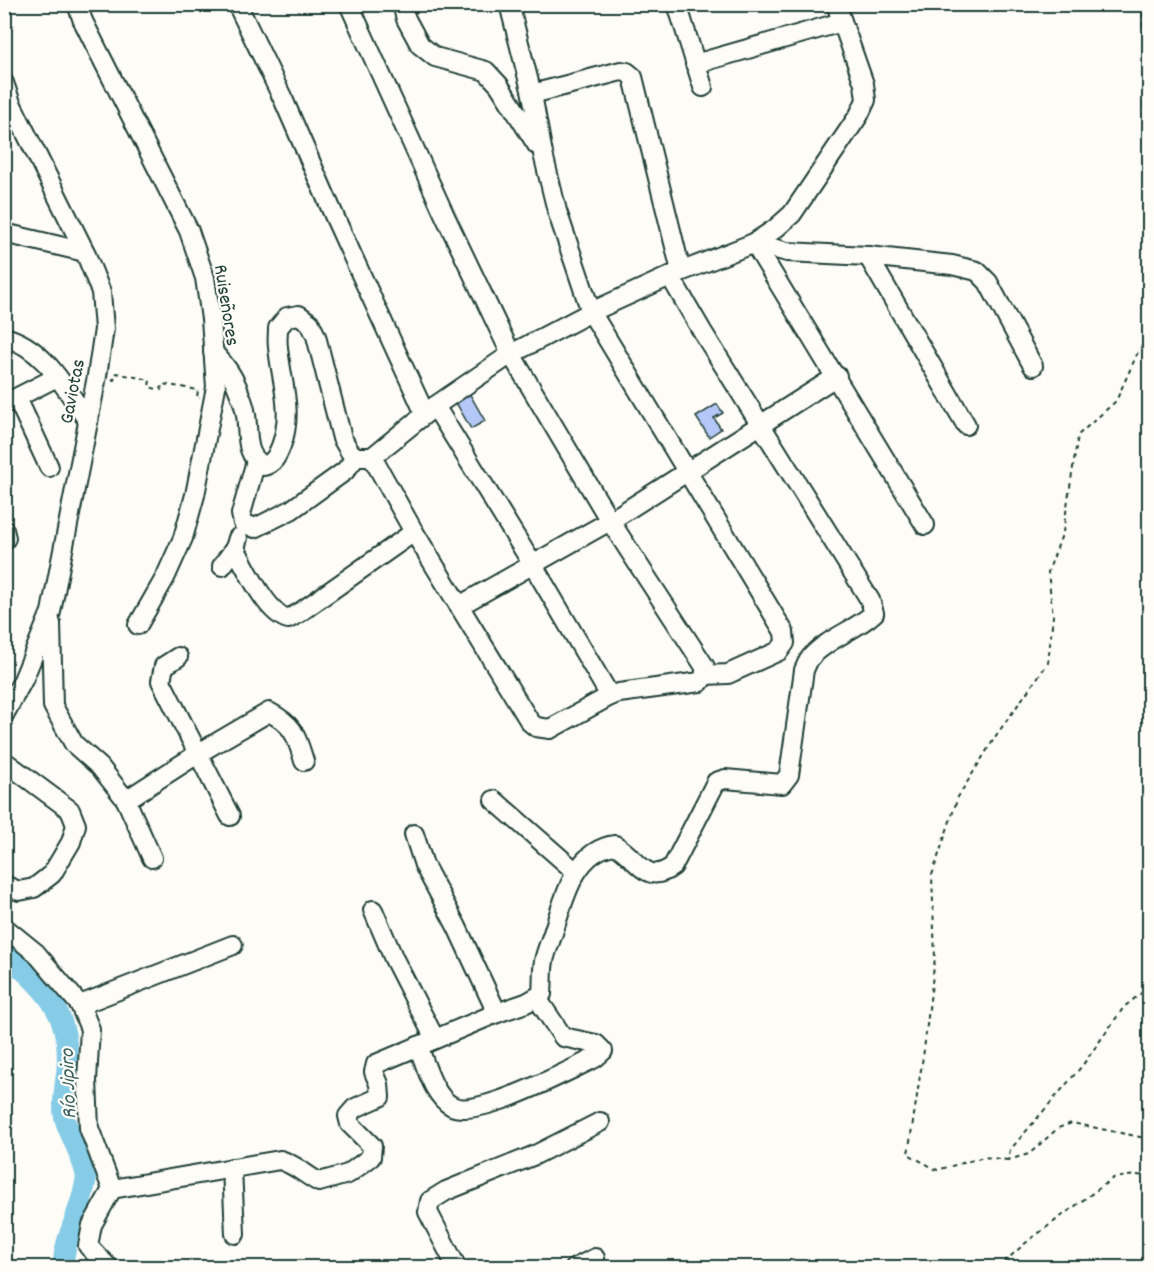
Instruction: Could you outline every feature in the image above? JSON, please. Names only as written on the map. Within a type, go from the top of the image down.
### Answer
[{"type":"street","name":"Ruiseñores","points":[[77,4],[189,231],[205,278],[213,352],[216,387],[195,495],[183,538],[165,578],[138,625]]},
{"type":"street","points":[[237,4],[284,101],[322,190],[430,410],[533,565],[610,696]]},
{"type":"street","points":[[213,352],[229,370],[238,389],[246,413],[249,449],[256,462],[264,466],[272,464],[285,437],[288,412],[278,347],[278,328],[287,317],[299,315],[310,323],[316,336],[342,438],[350,452],[364,457],[414,532],[530,722],[536,727],[550,729],[619,693],[693,684],[700,682],[705,675],[705,667],[610,521],[511,354],[445,216],[349,4]]},
{"type":"street","points":[[402,4],[406,19],[420,45],[435,57],[486,71],[499,85],[543,154]]},
{"type":"street","points":[[509,4],[532,94],[557,211],[591,312],[784,632],[785,643],[779,651],[728,674],[705,675]]},
{"type":"street","points":[[677,4],[703,87]]},
{"type":"street","points":[[243,522],[251,527],[259,527],[291,510],[511,354],[591,312],[676,274],[754,243],[775,229],[792,214],[859,115],[866,100],[864,84],[839,13],[695,64]]},
{"type":"street","points":[[112,1189],[280,1160],[290,1162],[307,1176],[319,1182],[348,1174],[371,1157],[372,1146],[350,1124],[348,1116],[355,1108],[380,1097],[381,1093],[374,1072],[376,1064],[537,998],[542,993],[544,962],[565,895],[576,872],[601,848],[615,845],[627,852],[646,871],[652,874],[663,874],[673,866],[716,782],[725,779],[782,784],[789,776],[804,670],[810,658],[832,641],[863,624],[874,613],[870,600],[702,331],[676,274],[636,88],[631,74],[621,71],[532,94]]},
{"type":"street","name":"Gaviotas","points":[[4,83],[8,102],[86,252],[101,292],[104,329],[51,612],[23,681],[4,715]]},
{"type":"street","points":[[4,233],[86,252]]},
{"type":"street","points":[[754,243],[788,252],[868,256],[952,265],[977,271],[988,282],[1033,366]]},
{"type":"street","points":[[754,243],[837,376],[925,525]]},
{"type":"street","points":[[868,256],[966,425]]},
{"type":"street","points":[[4,337],[30,348],[42,358],[88,421]]},
{"type":"street","points":[[459,606],[610,521],[837,376]]},
{"type":"street","points":[[49,467],[11,401],[57,377]]},
{"type":"street","points":[[222,566],[235,548],[243,522],[242,511],[256,462]]},
{"type":"street","points":[[235,548],[269,604],[279,616],[288,618],[299,613],[414,532]]},
{"type":"street","points":[[51,612],[53,706],[74,744],[100,767],[126,800],[152,858]]},
{"type":"street","points":[[178,657],[164,666],[162,681],[230,816]]},
{"type":"street","points":[[126,800],[269,712],[283,719],[295,732],[304,760]]},
{"type":"street","points":[[4,762],[70,810],[76,825],[71,842],[52,874],[34,888],[19,891],[4,885]]},
{"type":"street","points":[[494,800],[576,872]]},
{"type":"street","points":[[414,834],[424,865],[457,927],[497,1013]]},
{"type":"street","points":[[373,910],[427,1043],[432,1080],[441,1097],[453,1106],[467,1109],[491,1105],[595,1059],[603,1051],[596,1044],[562,1037],[537,998]]},
{"type":"street","points":[[4,927],[36,953],[80,1005],[90,1029],[87,1080],[89,1128],[112,1189],[92,1225],[88,1246],[109,1268]]},
{"type":"street","points":[[80,1005],[233,945]]},
{"type":"street","points":[[457,1268],[428,1212],[430,1201],[446,1191],[535,1155],[600,1122]]},
{"type":"street","points":[[232,1168],[235,1234]]},
{"type":"street","points":[[575,1268],[595,1258]]},
{"type":"path","points":[[1143,4],[1144,158],[1149,255]]},
{"type":"path","points":[[1149,335],[1138,352],[1116,401],[1078,435],[1063,532],[1048,572],[1053,616],[1048,663],[997,734],[958,797],[932,875],[935,958],[908,1154],[937,1170],[984,1157],[1008,1160],[1029,1154],[1058,1128],[1072,1123],[1149,1139]]},
{"type":"path","points":[[97,376],[114,380],[116,373],[150,380],[149,387],[161,390],[162,384],[198,390],[197,398],[201,398],[201,392],[214,395]]},
{"type":"path","points":[[1008,1160],[1010,1150],[1082,1066],[1124,1007],[1149,986]]},
{"type":"path","points":[[997,1268],[1028,1240],[1113,1179],[1136,1175],[1149,1176]]},
{"type":"building","points":[[468,391],[485,421],[471,429],[454,399]]},
{"type":"building","points":[[717,404],[723,413],[714,418],[721,429],[709,437],[696,417]]},
{"type":"waterway","name":"Río Jipiro","points":[[4,953],[43,990],[52,1002],[64,1031],[67,1048],[64,1114],[84,1166],[86,1179],[81,1202],[66,1245],[63,1268]]}]
